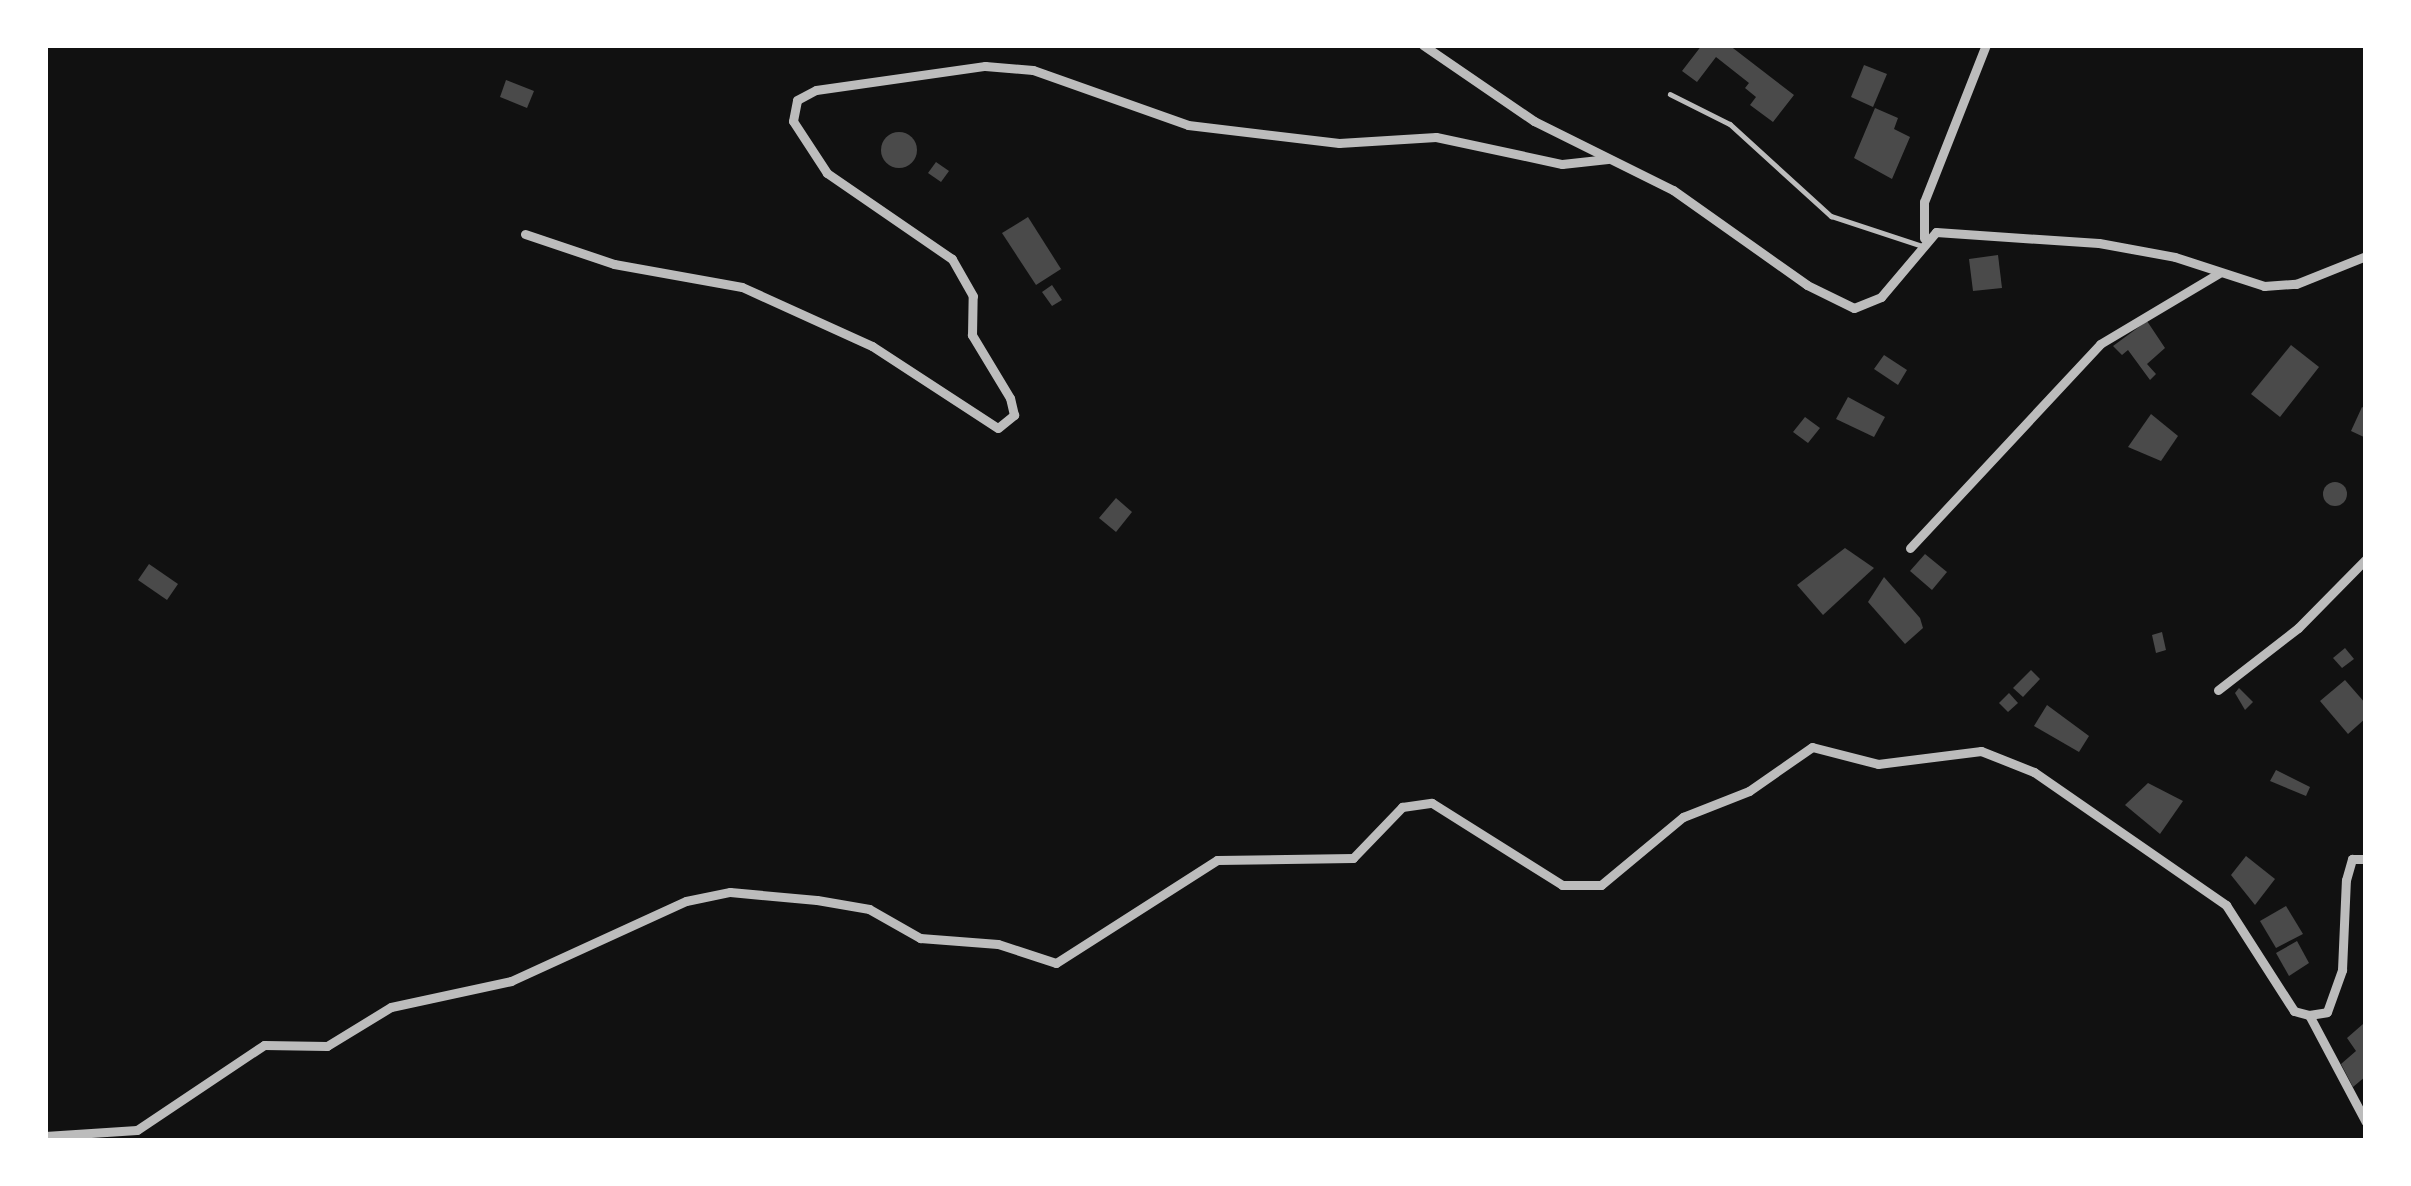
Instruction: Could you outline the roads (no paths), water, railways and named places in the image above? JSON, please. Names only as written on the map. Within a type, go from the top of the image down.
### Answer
[{"type":"street","points":[[1424,45],[1534,121],[1672,190],[1807,285],[1854,308],[1881,296],[1922,241],[1924,202],[1986,45]]},
{"type":"street","points":[[525,234],[614,264],[742,287],[872,346],[998,428],[1014,415],[1010,398],[972,334],[973,296],[952,259],[827,173],[793,121],[796,100],[816,90],[985,66],[1033,70],[1109,92],[1188,125],[1339,143],[1436,137],[1562,164],[1608,159]]},
{"type":"street","points":[[1922,241],[1961,230],[2037,234],[2175,257],[2219,273],[2285,285],[2366,256]]},
{"type":"street","points":[[1910,548],[2100,344],[2219,273]]},
{"type":"street","points":[[2218,690],[2298,628],[2366,559]]},
{"type":"street","points":[[45,1136],[137,1130],[264,1045],[326,1046],[391,1007],[511,981],[686,901],[730,892],[817,899],[869,909],[920,938],[998,944],[1056,964],[1217,860],[1353,858],[1402,807],[1432,803],[1562,885],[1601,885],[1683,818],[1749,791],[1812,747],[1878,764],[1982,751],[2034,772],[2226,905],[2294,1011],[2309,1015],[2327,1012],[2342,970],[2346,880],[2352,859],[2366,859]]},
{"type":"street","points":[[2309,1015],[2366,1122]]},
{"type":"lane","points":[[1670,94],[1730,124],[1831,216],[1922,241]]}]
